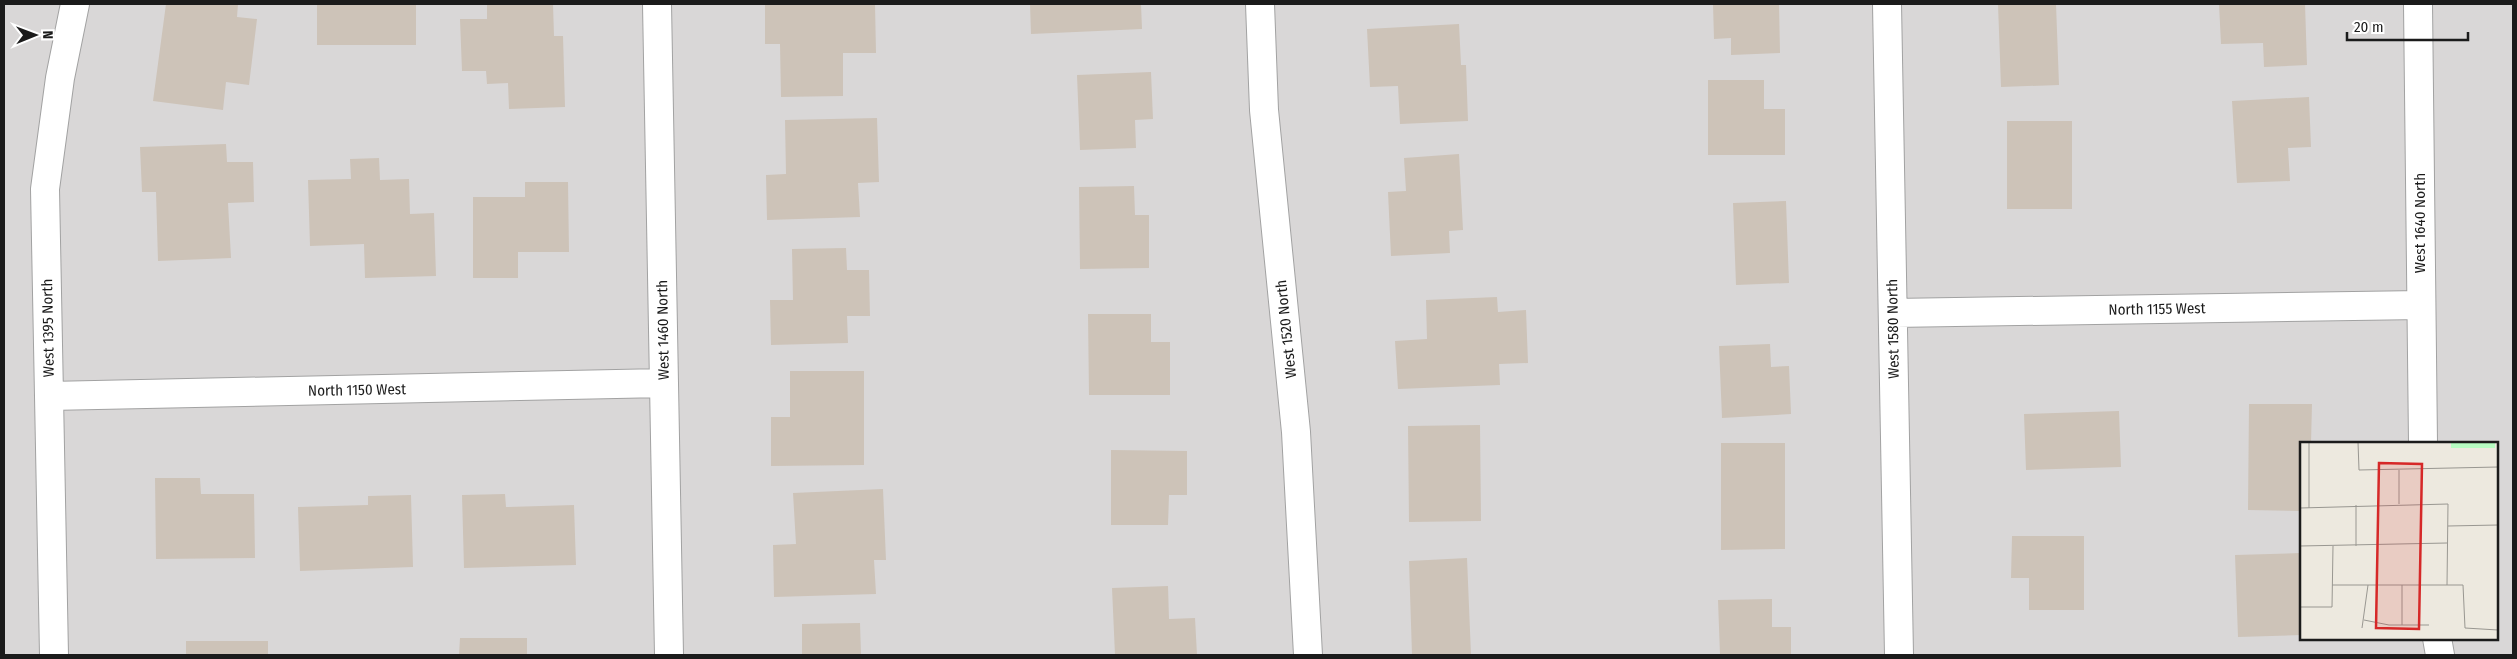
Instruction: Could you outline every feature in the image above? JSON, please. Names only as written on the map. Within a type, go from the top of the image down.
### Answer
[{"type":"street","name":"West 1395 North","points":[[54,655],[45,190],[60,78],[75,4]]},
{"type":"street","name":"West 1460 North","points":[[657,4],[669,655]]},
{"type":"street","name":"West 1520 North","points":[[1260,4],[1264,110],[1296,432],[1308,655]]},
{"type":"street","name":"West 1580 North","points":[[1887,4],[1899,655]]},
{"type":"street","name":"West 1640 North","points":[[2418,4],[2423,442]]},
{"type":"street","name":"North 1155 West","points":[[1893,313],[2421,305]]},
{"type":"street","name":"North 1150 West","points":[[49,396],[664,383]]},
{"type":"street","points":[[2437,639],[2440,655]]},
{"type":"shaded area","points":[[4,4],[2513,4],[2513,655],[4,655]]},
{"type":"building","points":[[166,4],[238,4],[237,17],[257,19],[249,85],[226,82],[223,110],[153,101]]},
{"type":"building","points":[[317,4],[416,4],[416,45],[317,45]]},
{"type":"building","points":[[487,4],[553,4],[554,36],[563,36],[565,107],[509,109],[508,83],[487,84],[486,71],[462,71],[460,19],[487,19]]},
{"type":"building","points":[[765,4],[875,4],[876,53],[843,53],[843,96],[781,97],[780,44],[765,44]]},
{"type":"building","points":[[1030,4],[1141,4],[1142,29],[1031,34]]},
{"type":"building","points":[[1713,4],[1779,4],[1780,53],[1731,55],[1731,38],[1714,39]]},
{"type":"building","points":[[1998,4],[2056,4],[2059,85],[2001,87]]},
{"type":"building","points":[[2219,4],[2305,4],[2307,65],[2264,67],[2263,43],[2221,44]]},
{"type":"building","points":[[1459,24],[1461,65],[1466,65],[1468,121],[1400,124],[1398,86],[1370,87],[1367,29]]},
{"type":"building","points":[[1151,72],[1153,119],[1135,120],[1136,148],[1080,150],[1077,75]]},
{"type":"building","points":[[1708,80],[1764,80],[1764,109],[1785,109],[1785,155],[1708,155]]},
{"type":"building","points":[[2309,97],[2311,147],[2288,148],[2290,181],[2237,183],[2232,101]]},
{"type":"building","points":[[877,118],[879,182],[858,183],[860,217],[767,220],[766,175],[786,174],[785,120]]},
{"type":"building","points":[[2007,121],[2072,121],[2072,209],[2007,209]]},
{"type":"building","points":[[226,144],[227,162],[253,162],[254,202],[228,203],[231,258],[158,261],[156,192],[142,192],[140,147]]},
{"type":"building","points":[[1459,154],[1463,230],[1449,231],[1450,253],[1391,256],[1388,192],[1406,191],[1404,158]]},
{"type":"building","points":[[379,158],[380,180],[409,179],[410,214],[434,213],[436,276],[365,278],[364,244],[310,246],[308,180],[351,179],[350,159]]},
{"type":"building","points":[[525,182],[568,182],[569,252],[518,252],[518,278],[473,278],[473,197],[525,197]]},
{"type":"building","points":[[1134,186],[1135,215],[1149,215],[1149,268],[1080,269],[1079,187]]},
{"type":"building","points":[[1786,201],[1789,283],[1736,285],[1733,203]]},
{"type":"building","points":[[846,248],[847,270],[869,270],[870,316],[847,316],[848,343],[771,345],[770,300],[793,300],[792,249]]},
{"type":"building","points":[[1497,297],[1498,312],[1526,310],[1528,363],[1499,364],[1500,385],[1398,389],[1395,341],[1427,339],[1426,300]]},
{"type":"building","points":[[1088,314],[1151,314],[1151,342],[1170,342],[1170,395],[1089,395]]},
{"type":"building","points":[[1770,344],[1771,367],[1789,366],[1791,414],[1722,418],[1719,346]]},
{"type":"building","points":[[790,371],[864,371],[864,465],[771,466],[771,417],[790,417]]},
{"type":"building","points":[[2249,404],[2312,404],[2311,442],[2300,442],[2300,511],[2248,510]]},
{"type":"building","points":[[2119,411],[2121,467],[2026,470],[2024,414]]},
{"type":"building","points":[[1480,425],[1481,521],[1409,522],[1408,426]]},
{"type":"building","points":[[1721,443],[1785,443],[1785,549],[1721,550]]},
{"type":"building","points":[[1111,450],[1187,451],[1187,495],[1169,495],[1168,525],[1111,525]]},
{"type":"building","points":[[155,478],[200,478],[201,494],[254,494],[255,558],[156,559]]},
{"type":"building","points":[[883,489],[886,560],[874,560],[876,594],[774,597],[773,545],[796,544],[793,493]]},
{"type":"building","points":[[505,494],[506,507],[574,505],[576,565],[464,568],[462,495]]},
{"type":"building","points":[[411,495],[413,567],[300,571],[298,507],[368,505],[368,496]]},
{"type":"building","points":[[2012,536],[2084,536],[2084,610],[2029,610],[2029,578],[2011,578]]},
{"type":"building","points":[[2300,553],[2300,635],[2238,637],[2235,555]]},
{"type":"building","points":[[1467,558],[1471,655],[1412,655],[1409,561]]},
{"type":"building","points":[[1168,586],[1169,619],[1195,618],[1197,655],[1115,655],[1112,588]]},
{"type":"building","points":[[1772,599],[1772,627],[1791,627],[1791,655],[1720,655],[1718,600]]},
{"type":"building","points":[[860,623],[861,655],[802,655],[802,624]]},
{"type":"building","points":[[460,638],[527,638],[527,655],[459,655]]},
{"type":"building","points":[[186,641],[268,641],[268,655],[186,655]]}]
